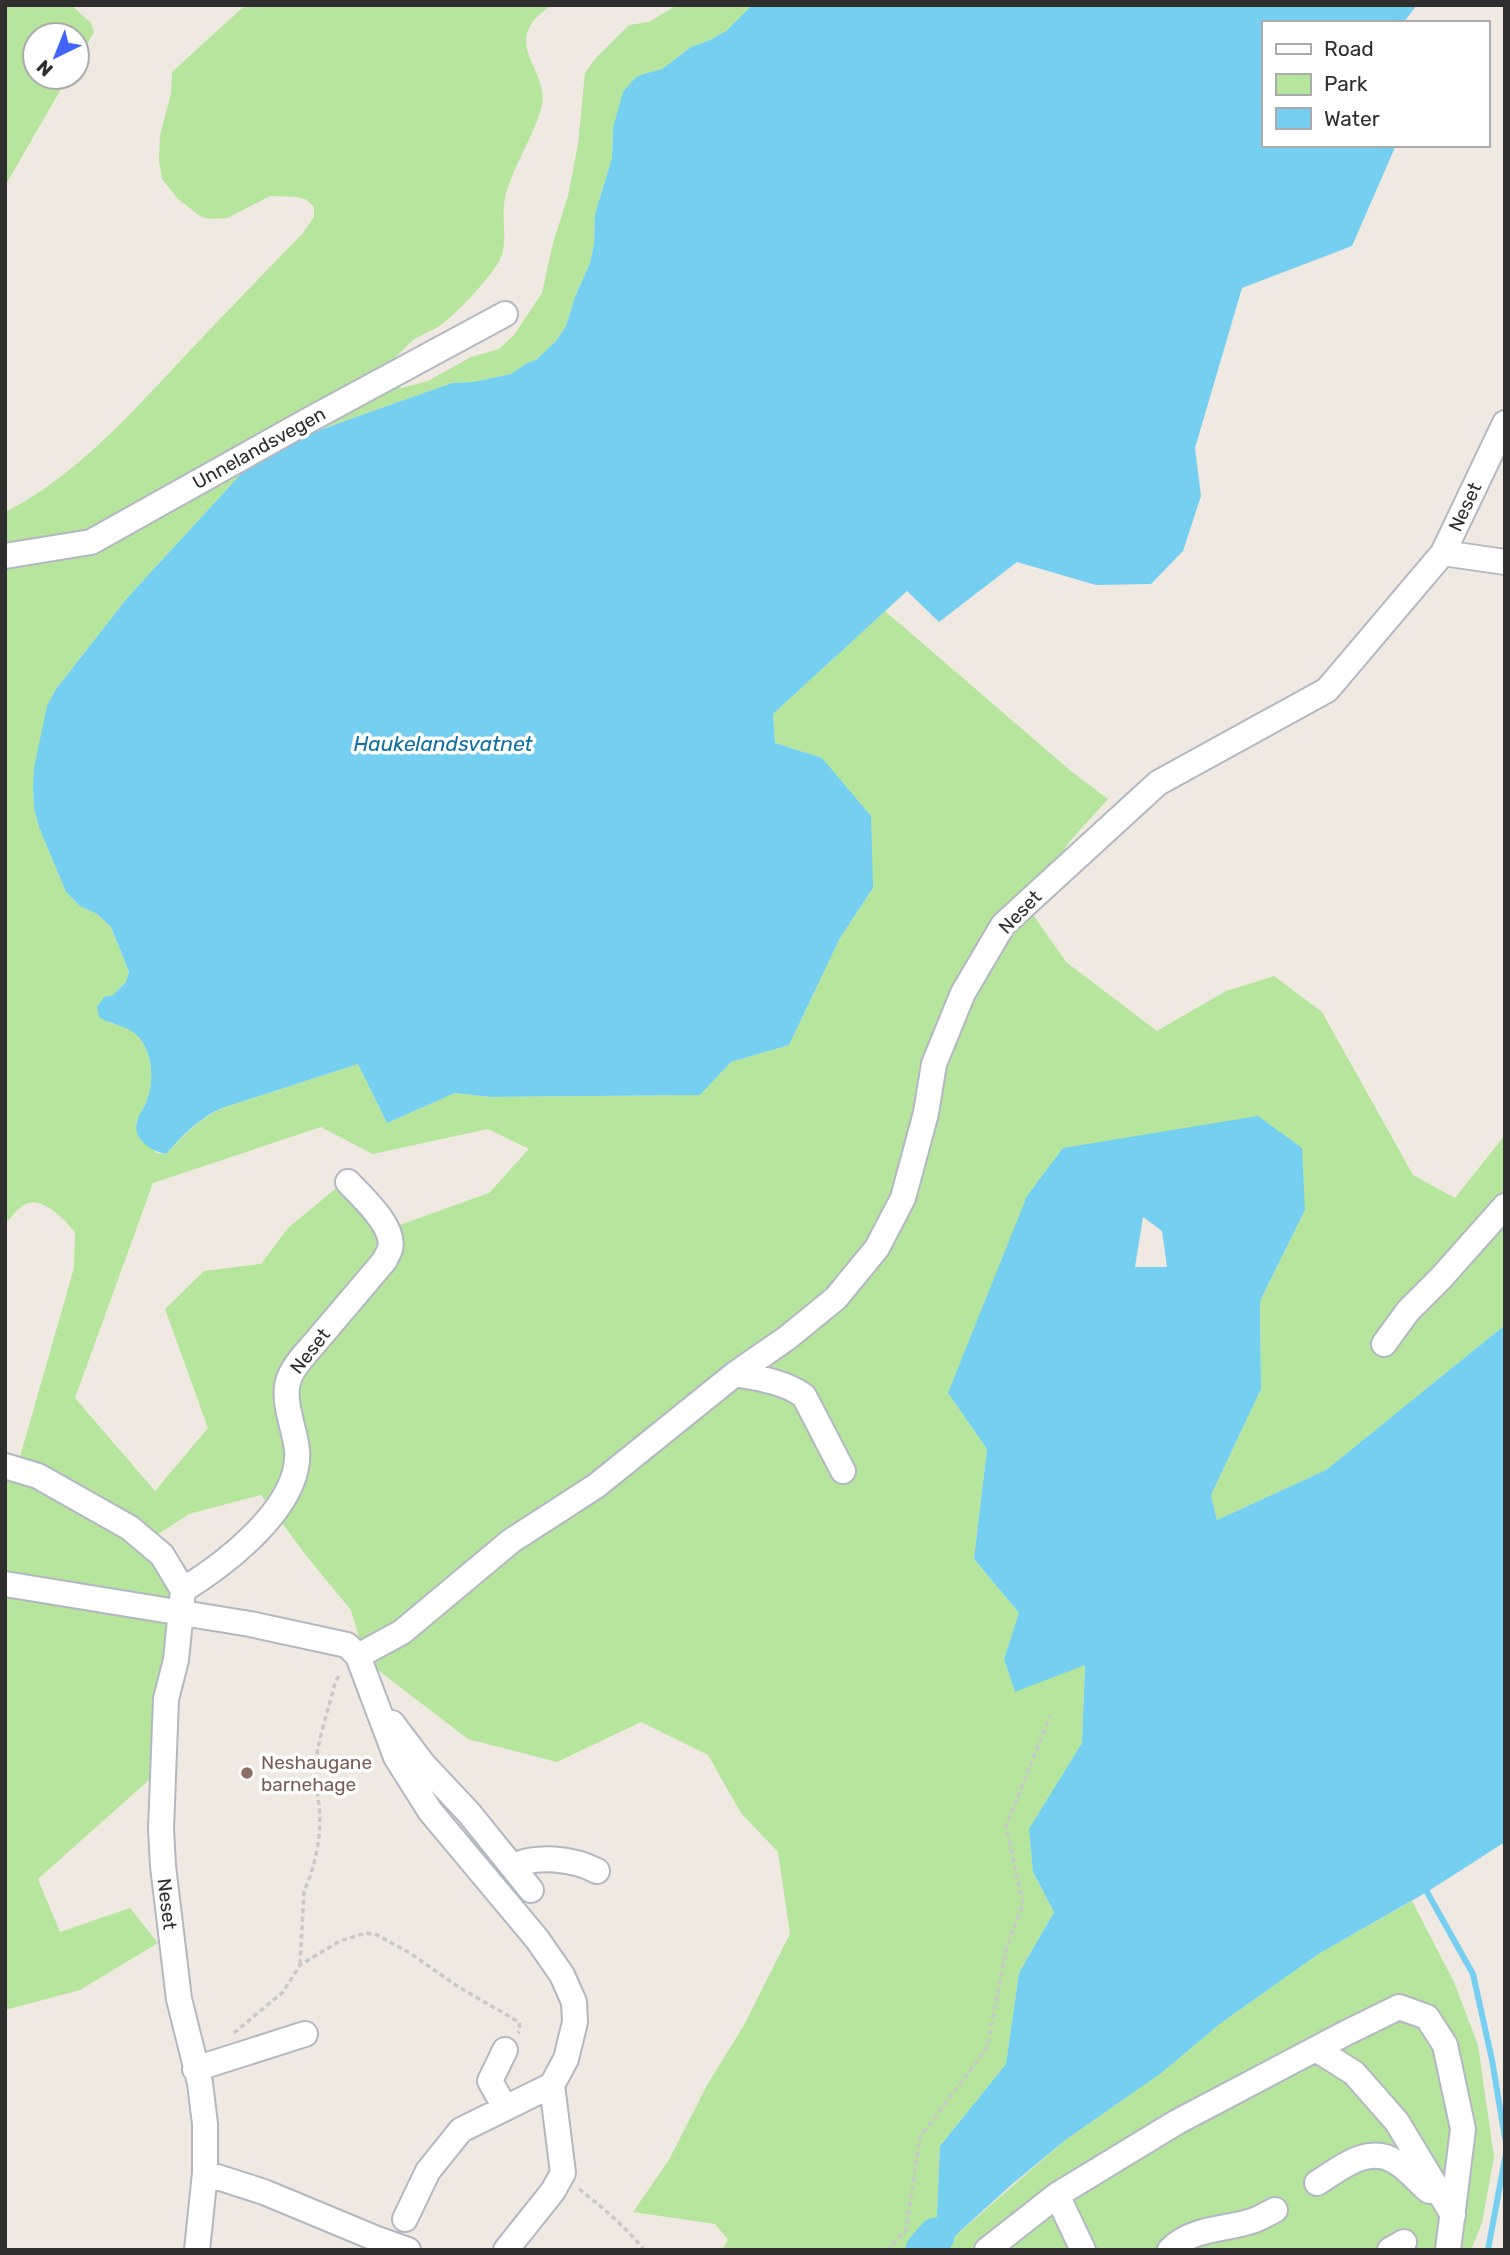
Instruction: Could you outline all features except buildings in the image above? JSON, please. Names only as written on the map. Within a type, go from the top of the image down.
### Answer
[{"type":"street","name":"Unnelandsvegen","points":[[5,556],[91,542],[309,419],[505,314]]},
{"type":"street","name":"Neset","points":[[355,1653],[402,1632],[511,1541],[596,1486],[735,1374],[787,1338],[836,1298],[877,1248],[903,1198],[926,1114],[934,1064],[963,993],[1003,925],[1158,783],[1326,690],[1443,553],[1505,424]]},
{"type":"street","name":"Neset","points":[[1443,553],[1505,562]]},
{"type":"street","name":"Neset","points":[[197,2250],[205,2173],[205,2124],[200,2083],[179,1999],[163,1866],[161,1829],[166,1699],[176,1660],[182,1601],[245,1545],[278,1507],[294,1479],[297,1451],[287,1409],[289,1378],[385,1260],[391,1248],[389,1233],[378,1214],[348,1182]]},
{"type":"street","points":[[1384,1344],[1408,1311],[1505,1206]]},
{"type":"street","points":[[735,1374],[795,1389],[804,1396],[843,1471]]},
{"type":"street","points":[[5,1466],[37,1476],[130,1528],[162,1555],[182,1601]]},
{"type":"street","points":[[5,1584],[182,1601],[347,1645],[355,1653],[396,1757],[430,1811],[537,1939],[562,1975],[573,2001],[575,2022],[566,2059],[552,2085],[563,2172],[552,2192],[506,2250]]},
{"type":"street","points":[[372,1698],[423,1764],[469,1813],[531,1890]]},
{"type":"street","points":[[512,1866],[520,1862],[555,1859],[597,1871]]},
{"type":"street","points":[[987,2250],[1056,2195],[1177,2122],[1399,2007],[1427,2017],[1445,2045],[1463,2129],[1449,2209],[1448,2250]]},
{"type":"street","points":[[195,2069],[305,2034]]},
{"type":"street","points":[[1316,2049],[1354,2073],[1388,2112],[1449,2209]]},
{"type":"street","points":[[505,2050],[490,2081],[505,2108]]},
{"type":"street","points":[[405,2219],[429,2171],[461,2130],[552,2085]]},
{"type":"street","points":[[1317,2183],[1354,2160],[1374,2154],[1394,2161],[1449,2209]]},
{"type":"street","points":[[205,2173],[264,2192],[378,2245],[408,2250]]},
{"type":"street","points":[[1056,2195],[1083,2250]]},
{"type":"street","points":[[1170,2250],[1205,2231],[1255,2220],[1275,2210]]},
{"type":"path","points":[[300,1965],[304,1891],[316,1855],[320,1820],[315,1786],[316,1765],[335,1683],[355,1653]]},
{"type":"path","points":[[887,2250],[906,2230],[920,2137],[987,2048],[1007,1946],[1023,1904],[1006,1826],[1050,1716]]},
{"type":"path","points":[[226,2039],[283,1992],[300,1965],[350,1936],[366,1933],[377,1934],[410,1953],[457,1986],[519,2022],[520,2029],[505,2050]]},
{"type":"path","points":[[563,2172],[575,2186],[608,2211],[632,2234],[644,2250]]},
{"type":"green space","points":[[5,5],[71,5],[89,21],[21,21],[21,91],[60,91],[5,186]]},
{"type":"green space","points":[[249,5],[552,5],[535,19],[528,32],[526,44],[543,95],[533,132],[512,175],[505,198],[504,242],[500,258],[485,281],[456,312],[438,327],[413,340],[386,366],[390,384],[401,388],[428,381],[471,357],[499,349],[514,335],[542,293],[553,243],[568,196],[578,144],[585,73],[596,58],[629,25],[649,22],[677,5],[752,5],[726,31],[691,47],[662,69],[643,74],[613,128],[612,158],[595,214],[590,263],[566,326],[556,341],[536,360],[511,374],[473,382],[452,383],[319,430],[257,460],[128,597],[56,689],[33,788],[34,808],[66,892],[80,906],[97,914],[111,927],[129,973],[126,982],[113,995],[104,997],[109,1023],[134,1032],[141,1039],[149,1058],[150,1088],[146,1104],[136,1123],[156,1153],[166,1154],[199,1122],[214,1112],[358,1064],[387,1123],[455,1093],[491,1097],[700,1095],[731,1062],[789,1045],[840,938],[873,888],[822,758],[775,743],[773,714],[885,611],[1072,772],[1108,799],[1070,841],[1027,906],[1066,962],[1157,1031],[1226,991],[1274,976],[1322,1012],[1413,1175],[1455,1198],[1505,1135],[1505,1325],[1326,1470],[1217,1520],[1211,1495],[1261,1389],[1260,1301],[1305,1210],[1063,1148],[948,1393],[987,1449],[974,1559],[1019,1613],[1004,1659],[1015,1691],[1085,1664],[1082,1743],[1030,1829],[1033,1872],[1054,1912],[1019,1973],[1006,2064],[940,2146],[936,2236],[944,2246],[1064,2141],[1160,2074],[1221,2023],[1320,1953],[1412,1901],[1454,1982],[1478,2045],[1494,2157],[1482,2223],[1471,2250],[722,2250],[728,2240],[715,2224],[633,2212],[669,2160],[707,2085],[743,2027],[790,1934],[778,1852],[741,1813],[708,1755],[641,1722],[557,1762],[468,1739],[366,1661],[351,1610],[261,1495],[189,1514],[143,1544],[184,1619],[149,1780],[38,1879],[60,1932],[130,1908],[158,1943],[80,1990],[5,2010],[5,1457],[18,1464],[74,1268],[75,1232],[52,1209],[37,1203],[22,1206],[5,1223],[5,512],[53,482],[99,444],[303,233],[314,217],[314,207],[307,200],[270,196],[227,218],[209,219],[200,216],[178,199],[162,179],[159,161],[160,135],[171,94],[172,72],[241,9]],"holes":[[[321,1127],[373,1154],[488,1129],[529,1149],[489,1193],[394,1227],[335,1189],[288,1228],[261,1264],[204,1271],[165,1309],[208,1428],[155,1491],[75,1398],[153,1183]]]},
{"type":"water","name":"Haukelandsvatnet","points":[[752,5],[1417,5],[1405,21],[1262,21],[1262,147],[1395,147],[1352,246],[1242,288],[1195,448],[1201,496],[1183,551],[1151,584],[1096,585],[1017,562],[939,622],[907,591],[773,714],[775,743],[822,758],[871,816],[873,888],[840,938],[789,1045],[731,1062],[700,1095],[491,1097],[455,1093],[387,1123],[358,1064],[222,1108],[198,1122],[166,1154],[155,1151],[144,1144],[136,1128],[150,1090],[151,1067],[148,1053],[132,1031],[99,1017],[97,1007],[104,997],[113,995],[126,982],[129,972],[111,927],[97,914],[80,906],[66,892],[34,808],[34,768],[47,706],[56,689],[128,597],[254,463],[310,434],[440,387],[511,374],[536,360],[556,341],[566,326],[590,263],[595,214],[612,158],[613,128],[623,92],[635,78],[662,69],[691,47],[726,31]]},
{"type":"water","points":[[1258,1116],[1302,1148],[1305,1210],[1260,1301],[1261,1389],[1211,1495],[1217,1520],[1326,1470],[1505,1325],[1505,1842],[1427,1892],[1320,1953],[1221,2023],[1160,2074],[1064,2141],[944,2246],[936,2236],[940,2146],[1006,2064],[1019,1973],[1054,1912],[1033,1872],[1029,1829],[1082,1743],[1085,1665],[1015,1692],[1004,1659],[1019,1613],[974,1559],[987,1449],[948,1393],[1027,1196],[1063,1148]],"holes":[[[1143,1217],[1162,1231],[1167,1267],[1135,1267]]]},
{"type":"waterway","points":[[1427,1892],[1473,1974],[1492,2060],[1505,2138]]},
{"type":"waterway","points":[[1488,2250],[1505,2158]]},
{"type":"waterway","points":[[924,2250],[936,2236]]},
{"type":"place","name":"Neshaugane barnehage","points":[[247,1773]]}]
